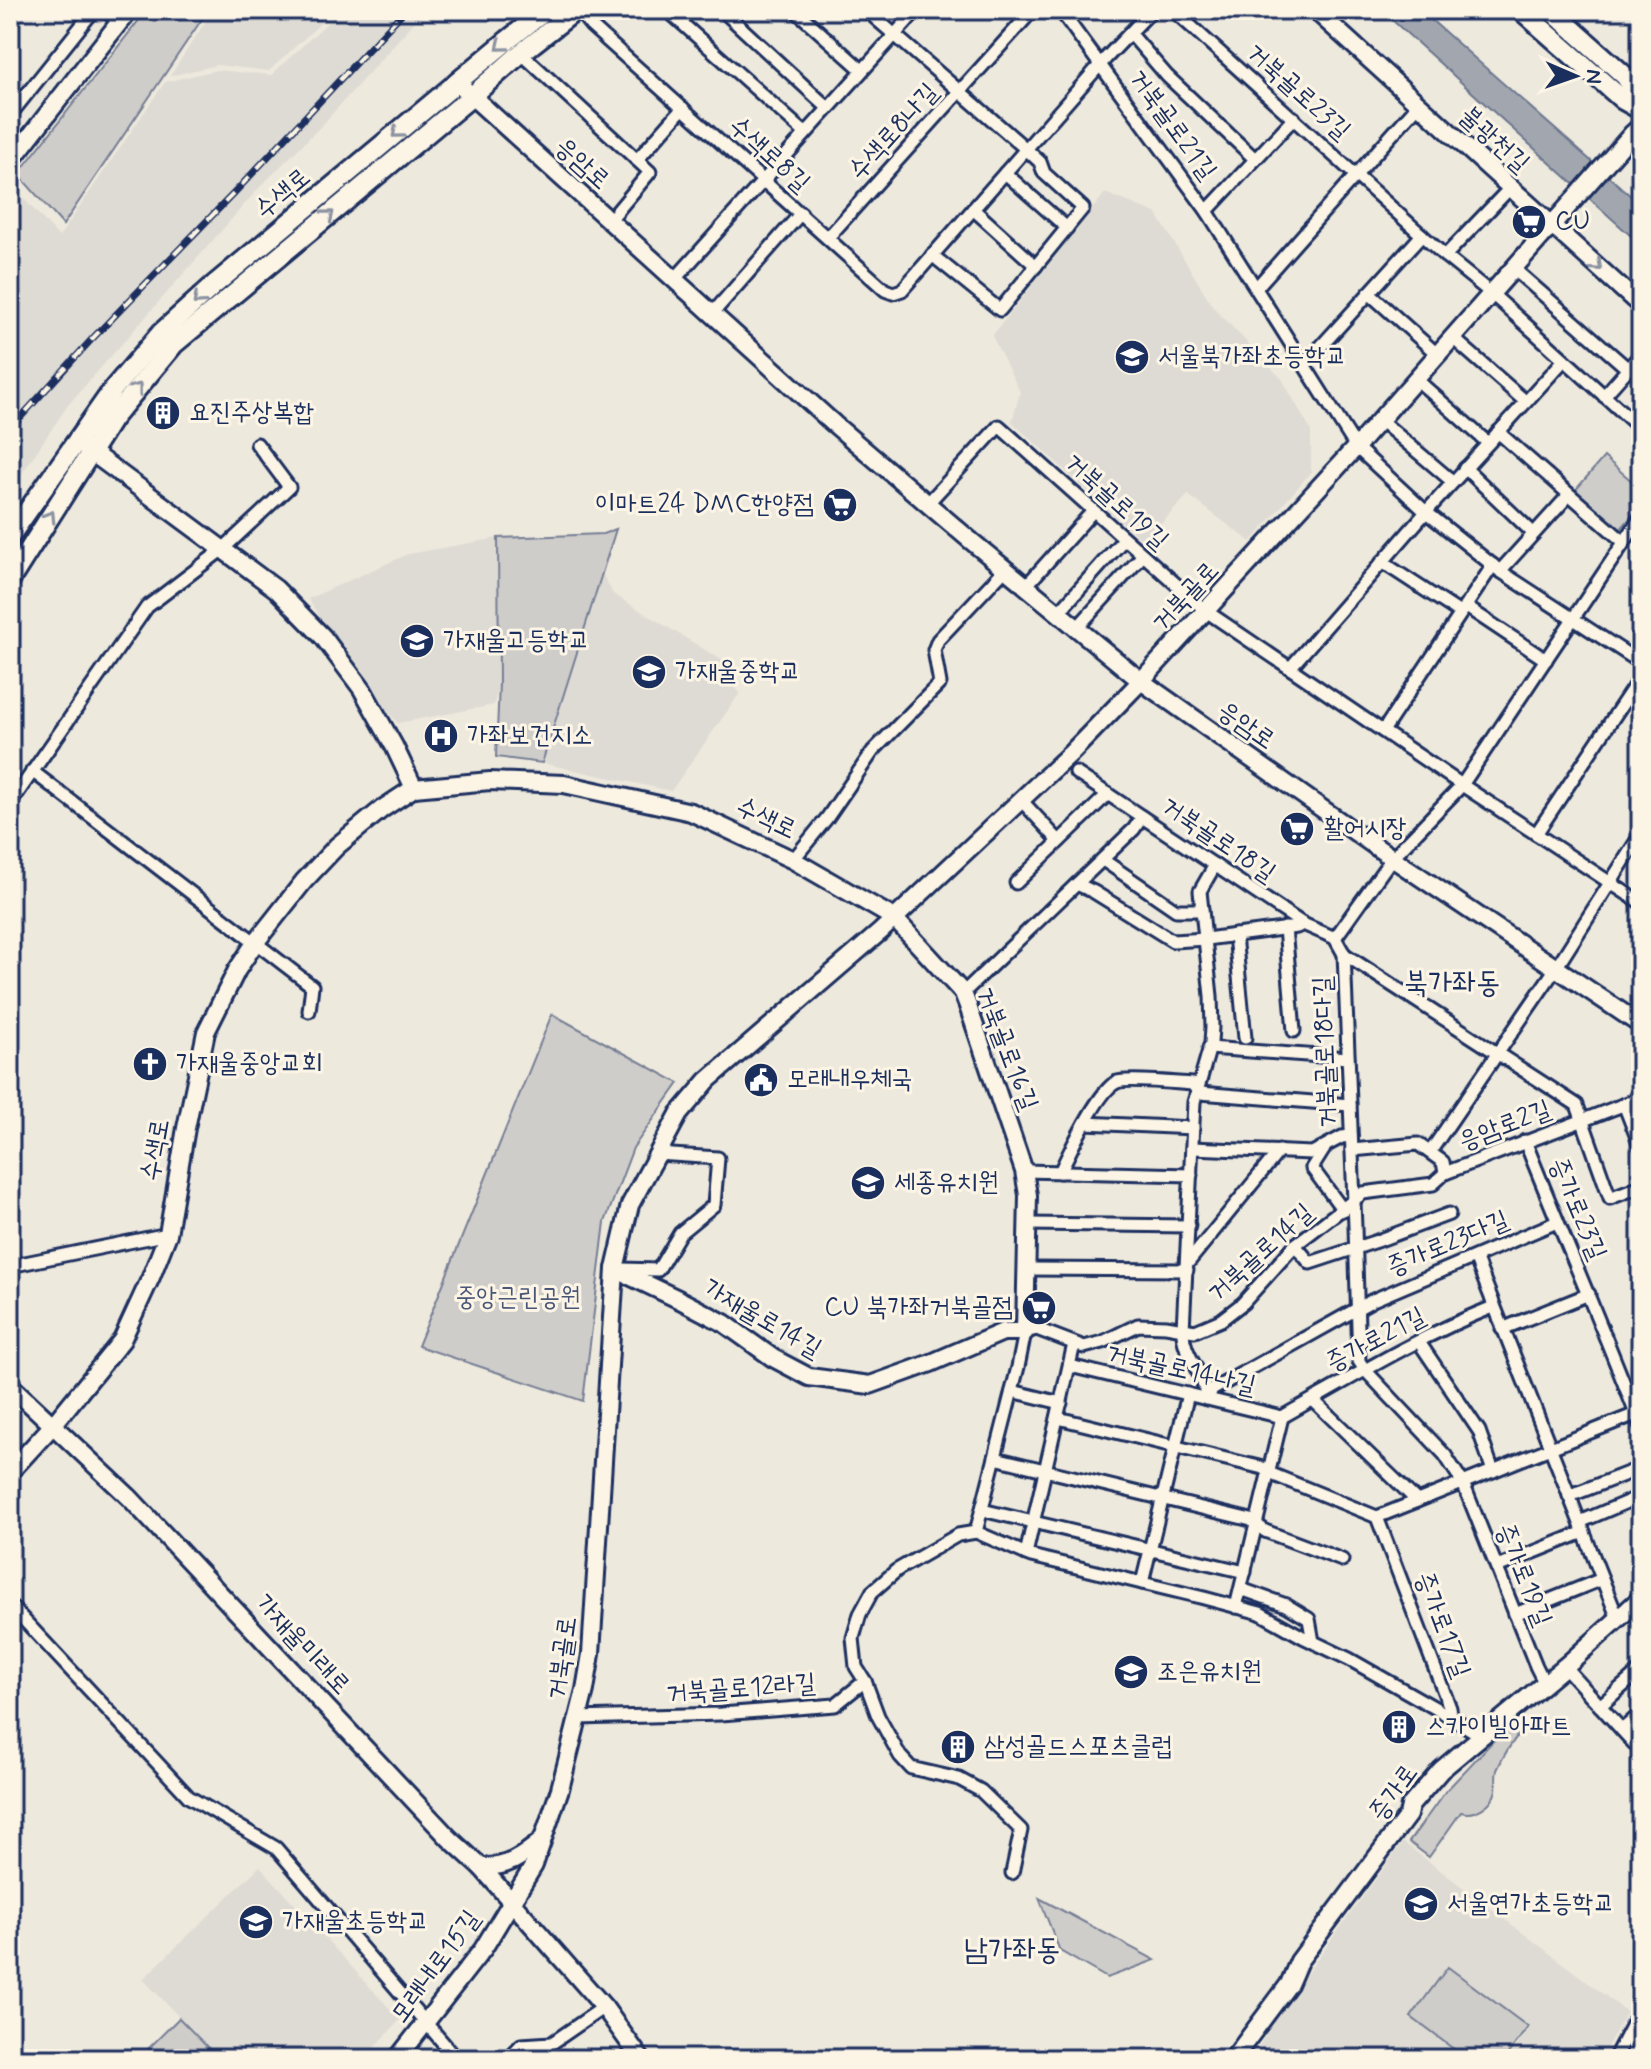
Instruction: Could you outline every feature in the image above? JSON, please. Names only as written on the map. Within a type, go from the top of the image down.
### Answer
[{"type":"main road","name":"수색로","points":[[10,580],[114,388],[161,333],[214,285],[546,10]]},
{"type":"main road","name":"수색로","points":[[10,536],[83,446],[112,419],[174,344],[521,53],[577,10]]},
{"type":"main road","name":"불광천길","points":[[1315,10],[1511,187],[1558,220],[1641,306]]},
{"type":"main road","points":[[1521,10],[1623,100],[1641,110]]},
{"type":"main road","points":[[1551,10],[1625,76],[1641,100]]},
{"type":"main road","points":[[10,162],[124,16]]},
{"type":"main road","name":"응암로","points":[[457,83],[834,424],[1141,681],[1392,858],[1641,1025]]},
{"type":"main road","name":"거북골로","points":[[512,1902],[534,1865],[545,1837],[578,1718],[591,1654],[615,1269],[630,1205],[679,1114],[708,1080],[894,918],[1071,753],[1356,447],[1636,130]]},
{"type":"main road","points":[[83,446],[276,589],[323,637],[362,689],[414,788]]},
{"type":"main road","name":"수색로","points":[[53,1425],[122,1340],[151,1277],[168,1234],[206,1032],[237,970],[304,881],[337,846],[382,809],[414,788],[490,781],[564,784],[691,812],[793,860],[894,918]]},
{"type":"main road","name":"거북골로16길","points":[[894,918],[963,993],[1024,1171],[1028,1195],[1025,1332]]},
{"type":"main road","name":"가재울로14길","points":[[615,1269],[724,1323],[773,1358],[809,1377],[870,1385],[1003,1332],[1025,1332]]},
{"type":"main road","name":"가재울미래로","points":[[10,1385],[130,1498],[512,1902]]},
{"type":"main road","points":[[10,1472],[53,1425]]},
{"type":"main road","name":"증가로","points":[[1233,2059],[1289,1984],[1299,1961],[1408,1815],[1410,1806],[1441,1770],[1641,1598]]},
{"type":"main road","points":[[481,1867],[503,1865],[519,1859],[545,1837]]},
{"type":"main road","points":[[512,1902],[604,2007],[641,2059]]},
{"type":"main road","name":"모래내로15길","points":[[397,2059],[483,1949],[512,1902]]},
{"type":"street","points":[[10,115],[94,10]]},
{"type":"street","points":[[106,10],[124,16]]},
{"type":"street","name":"수색로8길","points":[[577,10],[591,26],[885,290],[893,293],[902,290],[1101,65]]},
{"type":"street","points":[[667,10],[805,133]]},
{"type":"street","points":[[722,10],[828,108]]},
{"type":"street","points":[[795,10],[862,70]]},
{"type":"street","points":[[866,10],[960,91]]},
{"type":"street","points":[[674,280],[917,10]]},
{"type":"street","name":"수색로8나길","points":[[826,236],[1033,10]]},
{"type":"street","name":"거북골로21길","points":[[1060,10],[1207,211],[1356,447],[1426,512],[1496,568],[1641,663]]},
{"type":"street","name":"거북골로21길","points":[[1101,65],[1152,10]]},
{"type":"street","name":"거북골로23길","points":[[1173,10],[1641,429]]},
{"type":"street","name":"거북골로21길","points":[[1130,33],[1167,76],[1255,159]]},
{"type":"street","points":[[521,53],[650,172],[609,221]]},
{"type":"street","name":"수색로8나길","points":[[960,91],[1026,149]]},
{"type":"street","name":"거북골로23길","points":[[1358,175],[1419,104]]},
{"type":"street","points":[[637,160],[683,108]]},
{"type":"street","name":"거북골로21길","points":[[1207,211],[1294,118]]},
{"type":"street","points":[[932,255],[1000,310],[1083,208],[1044,173],[1040,162],[1026,149]]},
{"type":"street","points":[[1005,173],[1067,228]]},
{"type":"street","points":[[1256,288],[1358,175]]},
{"type":"street","points":[[1445,256],[1511,187]]},
{"type":"street","points":[[973,209],[1036,266]]},
{"type":"street","points":[[712,314],[801,213]]},
{"type":"street","points":[[1305,364],[1422,235]]},
{"type":"street","points":[[1514,269],[1628,369]]},
{"type":"street","points":[[1369,293],[1438,355]]},
{"type":"street","points":[[1453,338],[1526,402]]},
{"type":"street","points":[[1604,396],[1641,354]]},
{"type":"street","points":[[1290,668],[1564,360]]},
{"type":"street","points":[[1416,379],[1488,443]]},
{"type":"street","points":[[1380,420],[1453,482]]},
{"type":"street","name":"거북골로19길","points":[[927,504],[999,426],[1206,611],[1641,903]]},
{"type":"street","points":[[1498,432],[1624,542]]},
{"type":"street","points":[[10,804],[147,607],[223,549],[289,487],[257,444]]},
{"type":"street","points":[[1465,468],[1533,533]]},
{"type":"street","points":[[1383,731],[1463,609],[1496,568],[1569,495]]},
{"type":"street","points":[[1026,586],[1093,511]]},
{"type":"street","points":[[1581,1120],[1577,1105],[1344,953],[1335,938],[1392,858],[1462,785],[1641,517]]},
{"type":"street","points":[[1058,613],[1124,539]]},
{"type":"street","points":[[1077,628],[1143,555]]},
{"type":"street","points":[[1382,562],[1546,660]]},
{"type":"street","points":[[793,860],[827,818],[873,751],[940,683],[934,650],[938,640],[1005,569]]},
{"type":"street","points":[[1536,834],[1641,676]]},
{"type":"street","points":[[32,771],[312,986],[309,1011]]},
{"type":"street","name":"거북골로18길","points":[[1076,773],[1303,924],[1335,938]]},
{"type":"street","points":[[1016,883],[1108,794]]},
{"type":"street","points":[[1021,800],[1059,841]]},
{"type":"street","points":[[963,993],[1103,860],[1142,817]]},
{"type":"street","points":[[1445,1173],[1443,1162],[1430,1152],[1556,968],[1641,834]]},
{"type":"street","points":[[1103,860],[1176,910],[1202,910]]},
{"type":"street","points":[[1206,1399],[1206,1388],[1182,1340],[1194,1102],[1212,1027],[1200,891],[1215,865]]},
{"type":"street","points":[[1077,884],[1173,941],[1303,924]]},
{"type":"street","points":[[1285,928],[1294,1031]]},
{"type":"street","points":[[1235,935],[1245,1038]]},
{"type":"street","name":"거북골로18다길","points":[[1344,953],[1356,1247]]},
{"type":"street","points":[[1209,1048],[1348,1058]]},
{"type":"street","points":[[1060,1172],[1085,1123],[1108,1088],[1119,1081],[1192,1084],[1200,1093],[1350,1105]]},
{"type":"street","name":"응암로2길","points":[[1445,1173],[1641,1098]]},
{"type":"street","points":[[1624,1104],[1641,1148]]},
{"type":"street","name":"응암로2길","points":[[1581,1120],[1610,1198],[1641,1186]]},
{"type":"street","points":[[1085,1123],[1193,1128]]},
{"type":"street","points":[[1192,1148],[1312,1153],[1342,1137],[1351,1136]]},
{"type":"street","name":"증가로23길","points":[[1525,1141],[1639,1413],[1641,1427]]},
{"type":"street","name":"거북골로18다길","points":[[1352,1150],[1418,1144],[1430,1152]]},
{"type":"street","name":"거북골로14길","points":[[1327,1145],[1312,1168],[1343,1210]]},
{"type":"street","points":[[1187,1267],[1279,1151]]},
{"type":"street","points":[[615,1269],[658,1270],[680,1233],[714,1205],[718,1158],[657,1154]]},
{"type":"street","points":[[1024,1171],[1191,1175]]},
{"type":"street","name":"거북골로14길","points":[[1074,1344],[1084,1347],[1103,1342],[1138,1325],[1195,1331],[1221,1320],[1243,1303],[1295,1245],[1363,1193],[1433,1184],[1445,1173]]},
{"type":"street","name":"증가로23다길","points":[[1295,1245],[1310,1263],[1449,1214]]},
{"type":"street","name":"증가로23다길","points":[[1206,1399],[1212,1390],[1357,1308],[1557,1222]]},
{"type":"street","points":[[1028,1224],[1189,1226]]},
{"type":"street","points":[[10,1266],[168,1234]]},
{"type":"street","name":"증가로23다길","points":[[1356,1247],[1359,1361],[1365,1370]]},
{"type":"street","points":[[1475,1257],[1618,1619]]},
{"type":"street","points":[[1027,1269],[1187,1267]]},
{"type":"street","name":"증가로23길","points":[[1502,1329],[1589,1294]]},
{"type":"street","name":"증가로21길","points":[[1282,1417],[1365,1370],[1461,1320],[1493,1307]]},
{"type":"street","points":[[976,1532],[1025,1332],[1037,1329],[1074,1344],[1026,1554]]},
{"type":"street","points":[[1419,1342],[1479,1431],[1493,1471]]},
{"type":"street","name":"거북골로14나길","points":[[1070,1366],[1282,1417]]},
{"type":"street","points":[[1365,1370],[1445,1455],[1463,1483]]},
{"type":"street","points":[[1012,1391],[1061,1403]]},
{"type":"street","points":[[1142,1583],[1188,1394]]},
{"type":"street","points":[[1313,1400],[1417,1501]]},
{"type":"street","points":[[1058,1418],[1263,1468],[1377,1517],[1639,1413]]},
{"type":"street","points":[[1236,1607],[1282,1417]]},
{"type":"street","points":[[995,1458],[1251,1520],[1265,1531],[1342,1560]]},
{"type":"street","points":[[1569,1496],[1641,1468]]},
{"type":"street","name":"증가로19길","points":[[1463,1483],[1544,1682]]},
{"type":"street","points":[[1497,1567],[1641,1496]]},
{"type":"street","points":[[982,1510],[1245,1572]]},
{"type":"street","name":"증가로17길","points":[[1377,1517],[1451,1717],[1480,1735]]},
{"type":"street","points":[[1012,1873],[1021,1830],[981,1791],[959,1779],[911,1768],[900,1756],[878,1716],[865,1681],[856,1667],[853,1638],[860,1614],[872,1592],[897,1570],[958,1535],[976,1532],[1026,1554],[1260,1613],[1451,1717]]},
{"type":"street","points":[[1515,1614],[1602,1579]]},
{"type":"street","points":[[1241,1589],[1286,1605],[1309,1619],[1313,1642]]},
{"type":"street","points":[[10,1605],[189,1797],[276,1848],[457,2059]]},
{"type":"street","points":[[1564,1666],[1641,1751]]},
{"type":"street","points":[[1600,1706],[1641,1670]]},
{"type":"street","name":"거북골로12라길","points":[[578,1718],[721,1714],[835,1705],[865,1681]]},
{"type":"street","points":[[1622,1730],[1641,1713]]},
{"type":"street","points":[[508,2059],[521,2045],[552,2043],[604,2007]]},
{"type":"street","points":[[1614,2059],[1641,2007]]},
{"type":"shaded area","points":[[213,10],[335,10],[269,71],[217,65],[170,76]]},
{"type":"shaded area","points":[[341,10],[425,10],[324,123],[259,188],[68,405],[10,491],[10,195],[15,189],[59,237],[165,82],[217,70],[271,75]]},
{"type":"shaded area","points":[[1381,10],[1420,10],[1641,205],[1641,245]]},
{"type":"shaded area","name":"서울북가좌초등학교","points":[[1105,193],[1156,213],[1214,308],[1282,379],[1311,431],[1311,472],[1251,542],[1188,495],[1144,542],[1012,422],[1020,392],[992,336]]},
{"type":"shaded area","name":"가재울고등학교","points":[[498,538],[499,683],[494,705],[398,723],[371,693],[308,599],[408,554]]},
{"type":"shaded area","name":"가재울중학교","points":[[602,573],[613,594],[725,662],[731,683],[740,693],[671,791],[542,763]]},
{"type":"shaded area","name":"서울연가초등학교","points":[[1403,1842],[1627,2012],[1600,2059],[1448,2059],[1438,2051],[1437,2059],[1250,2059],[1312,1966]]},
{"type":"shaded area","name":"가재울초등학교","points":[[260,1866],[400,2020],[364,2059],[219,2059],[143,1979]]},
{"type":"green space","points":[[147,10],[208,10],[63,225],[18,174]]},
{"type":"green space","points":[[1604,457],[1641,489],[1641,505],[1620,530],[1574,492]]},
{"type":"green space","points":[[616,529],[542,763],[496,757],[498,538],[603,534]]},
{"type":"green space","name":"중앙근린공원","points":[[552,1014],[679,1083],[633,1148],[605,1222],[583,1401],[418,1346]]},
{"type":"green space","points":[[1511,1722],[1522,1730],[1497,1770],[1496,1790],[1491,1800],[1477,1811],[1461,1812],[1429,1857],[1409,1842],[1445,1792]]},
{"type":"green space","points":[[1039,1898],[1155,1960],[1107,1978],[1060,1951]]},
{"type":"green space","points":[[1448,1967],[1528,2027],[1504,2059],[1467,2059],[1411,2017]]},
{"type":"green space","points":[[179,2018],[219,2059],[138,2059]]},
{"type":"railway","points":[[10,429],[405,10]]},
{"type":"place","name":"CU","points":[[1529,222]]},
{"type":"place","name":"서울북가좌초등학교","points":[[1132,357]]},
{"type":"place","name":"요진주상복합","points":[[163,413]]},
{"type":"place","name":"이마트24 DMC한양점","points":[[840,505]]},
{"type":"place","name":"가재울고등학교","points":[[417,641]]},
{"type":"place","name":"가재울중학교","points":[[649,672]]},
{"type":"place","name":"가좌보건지소","points":[[441,736]]},
{"type":"place","name":"활어시장","points":[[1297,829]]},
{"type":"place","name":"가재울중앙교회","points":[[150,1064]]},
{"type":"place","name":"모래내우체국","points":[[761,1080]]},
{"type":"place","name":"세종유치원","points":[[868,1183]]},
{"type":"place","name":"CU 북가좌거북골점","points":[[1039,1308]]},
{"type":"place","name":"조은유치원","points":[[1131,1672]]},
{"type":"place","name":"스카이빌아파트","points":[[1399,1727]]},
{"type":"place","name":"삼성골드스포츠클럽","points":[[958,1747]]},
{"type":"place","name":"서울연가초등학교","points":[[1421,1904]]},
{"type":"place","name":"가재울초등학교","points":[[256,1922]]},
{"type":"district","name":"북가좌동","points":[[1452,983]]},
{"type":"district","name":"남가좌동","points":[[1012,1950]]}]
